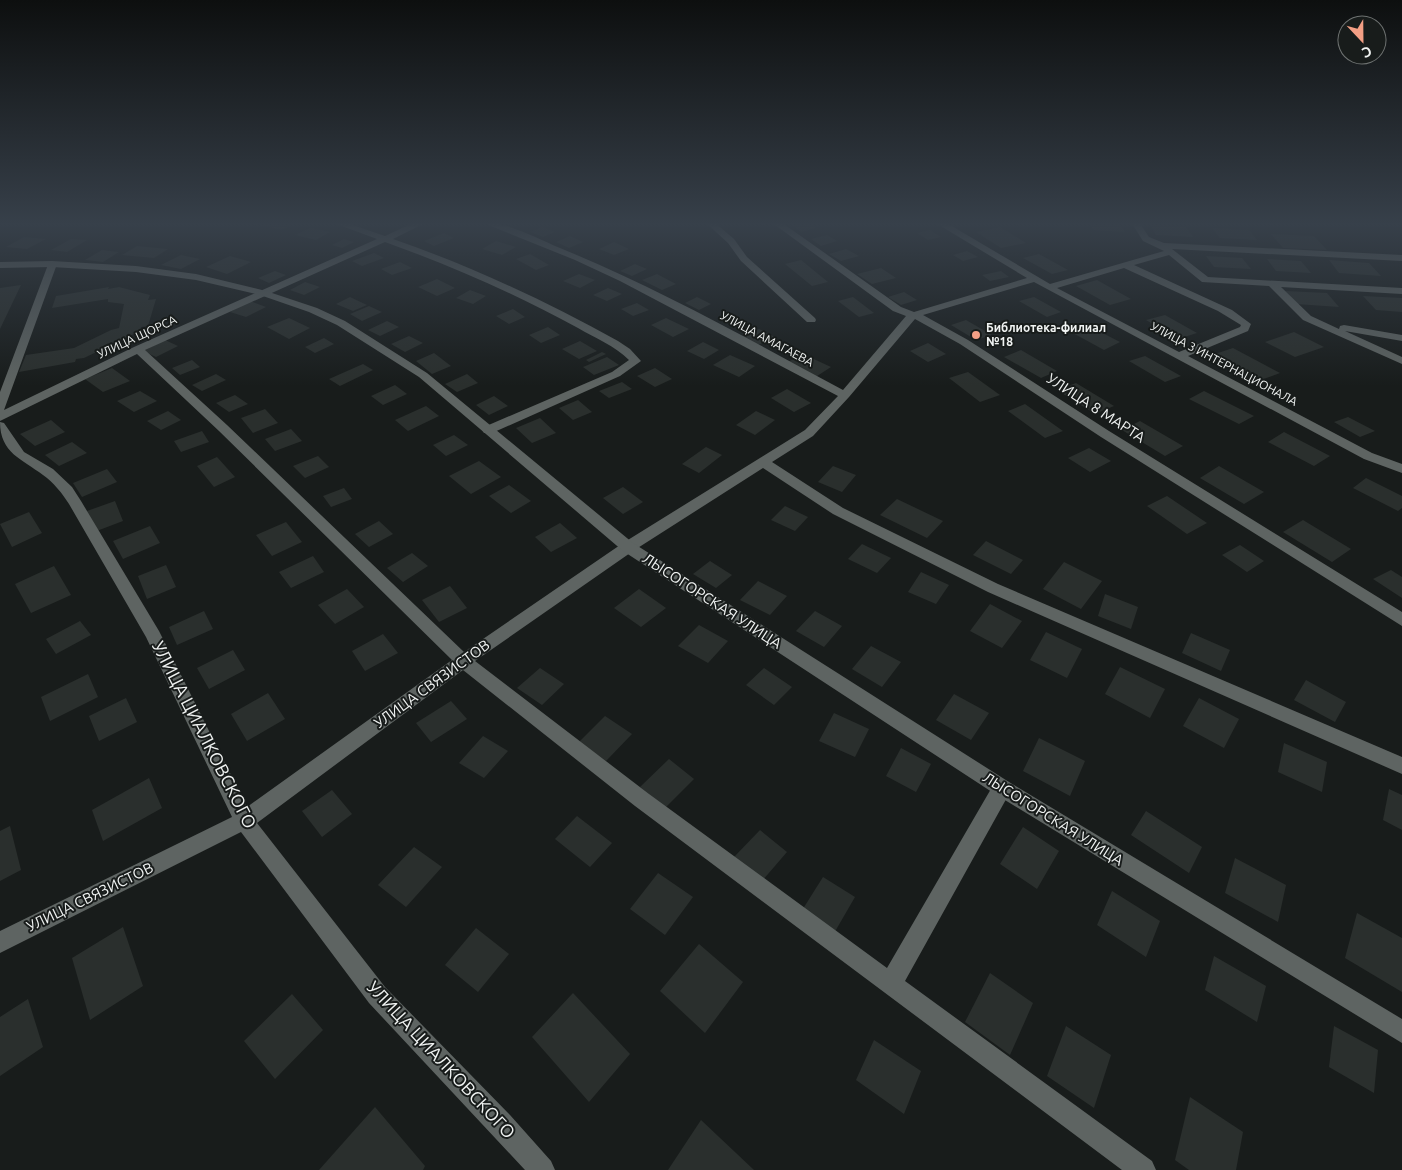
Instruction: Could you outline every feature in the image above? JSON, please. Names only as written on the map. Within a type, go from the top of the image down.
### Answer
[{"type":"street","points":[[0,408],[47,277]]},
{"type":"street","name":"ЛЫСОГОРСКАЯ УЛИЦА","points":[[193,277],[263,293],[314,310],[370,339],[424,376],[628,547],[1002,788],[1402,1032]]},
{"type":"street","name":"УЛИЦА ЩОРСА","points":[[0,417],[138,349],[301,277]]},
{"type":"street","points":[[482,277],[498,283],[596,334],[631,354],[636,361],[616,374],[488,430]]},
{"type":"street","name":"УЛИЦА АМАГАЕВА","points":[[615,277],[675,304],[845,395]]},
{"type":"street","points":[[763,277],[811,320]]},
{"type":"street","name":"УЛИЦА 8 МАРТА","points":[[852,277],[897,309],[927,320],[964,342],[1105,434],[1402,620]]},
{"type":"street","name":"УЛИЦА 3 ИНТЕРНАЦИОНАЛА","points":[[1031,277],[1368,456],[1402,469]]},
{"type":"street","points":[[1049,287],[1085,277]]},
{"type":"street","points":[[1154,277],[1228,312],[1246,324],[1244,329],[1236,333],[1178,356]]},
{"type":"street","points":[[1201,277],[1205,280],[1402,291]]},
{"type":"street","points":[[913,315],[1035,279]]},
{"type":"street","points":[[1271,283],[1307,318],[1402,361]]},
{"type":"street","name":"УЛИЦА СВЯЗИСТОВ","points":[[0,942],[244,821],[463,661],[628,547],[810,433],[845,395],[904,323],[913,315]]},
{"type":"street","points":[[1328,327],[1402,338]]},
{"type":"street","points":[[138,349],[223,428],[463,661],[642,800],[1143,1170]]},
{"type":"street","name":"УЛИЦА ЦИАЛКОВСКОГО","points":[[0,426],[20,455],[48,472],[67,490],[76,504],[153,635],[244,821],[377,995],[501,1124],[542,1170]]},
{"type":"street","points":[[763,462],[838,510],[993,588],[1402,766]]},
{"type":"street","points":[[892,983],[1002,788]]},
{"type":"building","points":[[261,277],[283,277],[269,283],[258,278]]},
{"type":"building","points":[[573,277],[586,277],[595,280],[580,288],[563,281]]},
{"type":"building","points":[[650,277],[662,277],[676,284],[662,290],[642,280]]},
{"type":"building","points":[[800,277],[821,277],[828,282],[812,286]]},
{"type":"building","points":[[861,277],[896,278],[872,284]]},
{"type":"building","points":[[984,277],[1009,277],[990,281]]},
{"type":"building","points":[[437,279],[455,288],[437,296],[418,287]]},
{"type":"building","points":[[1097,280],[1131,299],[1110,305],[1076,286]]},
{"type":"building","points":[[305,282],[320,287],[304,295],[290,290]]},
{"type":"building","points":[[21,285],[0,329],[0,288]]},
{"type":"building","points":[[109,287],[108,289],[119,287],[150,295],[148,300],[156,299],[148,326],[141,327],[140,331],[84,358],[76,359],[75,362],[19,372],[26,355],[74,348],[119,328],[124,304],[108,302],[108,299],[52,308],[56,296]]},
{"type":"building","points":[[608,288],[622,294],[607,301],[593,295]]},
{"type":"building","points":[[470,290],[486,296],[473,304],[456,298]]},
{"type":"building","points":[[1285,291],[1327,293],[1339,307],[1296,304]]},
{"type":"building","points":[[904,292],[917,300],[901,305],[888,297]]},
{"type":"building","points":[[1363,296],[1402,298],[1402,312],[1376,310]]},
{"type":"building","points":[[350,297],[367,305],[353,311],[336,304]]},
{"type":"building","points":[[697,297],[711,304],[699,310],[685,303]]},
{"type":"building","points":[[853,297],[874,313],[859,317],[838,301]]},
{"type":"building","points":[[1034,297],[1061,312],[1047,317],[1019,301]]},
{"type":"building","points":[[250,301],[266,307],[246,317],[230,312]]},
{"type":"building","points":[[637,303],[649,310],[633,316],[621,309]]},
{"type":"building","points":[[369,306],[382,312],[362,321],[350,314]]},
{"type":"building","points":[[513,309],[525,317],[509,324],[496,316]]},
{"type":"building","points":[[1165,315],[1197,333],[1178,339],[1146,320]]},
{"type":"building","points":[[289,318],[310,328],[289,339],[267,327]]},
{"type":"building","points":[[666,318],[689,329],[673,337],[651,325]]},
{"type":"building","points":[[966,320],[992,335],[976,340],[951,325]]},
{"type":"building","points":[[387,321],[399,327],[380,336],[368,330]]},
{"type":"building","points":[[1087,325],[1120,342],[1104,350],[1071,332]]},
{"type":"building","points":[[548,327],[560,335],[541,343],[529,335]]},
{"type":"building","points":[[759,329],[775,337],[756,346],[741,337]]},
{"type":"building","points":[[1294,332],[1324,347],[1295,357],[1265,342]]},
{"type":"building","points":[[409,336],[423,343],[405,352],[391,344]]},
{"type":"building","points":[[324,338],[334,344],[315,353],[305,347]]},
{"type":"building","points":[[165,340],[178,346],[156,357],[143,351]]},
{"type":"building","points":[[580,341],[597,351],[579,359],[562,349]]},
{"type":"building","points":[[703,342],[719,350],[704,359],[687,351]]},
{"type":"building","points":[[928,343],[946,354],[928,362],[910,351]]},
{"type":"building","points":[[1233,348],[1280,373],[1258,381],[1212,355]]},
{"type":"building","points":[[1021,350],[1057,371],[1041,378],[1004,357]]},
{"type":"building","points":[[602,352],[606,354],[589,362],[586,360]]},
{"type":"building","points":[[434,353],[451,366],[432,374],[416,361]]},
{"type":"building","points":[[803,354],[831,367],[814,378],[786,363]]},
{"type":"building","points":[[730,355],[755,366],[739,377],[713,365]]},
{"type":"building","points":[[1145,356],[1181,376],[1165,382],[1129,361]]},
{"type":"building","points":[[607,357],[619,365],[594,375],[583,367]]},
{"type":"building","points":[[192,360],[200,367],[180,375],[172,368]]},
{"type":"building","points":[[363,364],[373,370],[340,386],[329,379]]},
{"type":"building","points":[[112,368],[130,381],[103,392],[85,379]]},
{"type":"building","points":[[655,368],[672,379],[655,387],[637,376]]},
{"type":"building","points":[[968,372],[1000,395],[980,402],[949,378]]},
{"type":"building","points":[[216,374],[226,380],[202,391],[192,385]]},
{"type":"building","points":[[467,374],[478,383],[457,392],[445,384]]},
{"type":"building","points":[[622,382],[632,389],[609,398],[599,391]]},
{"type":"building","points":[[1076,383],[1114,406],[1095,414],[1057,390]]},
{"type":"building","points":[[395,385],[407,394],[383,405],[371,396]]},
{"type":"building","points":[[787,389],[811,403],[794,412],[771,398]]},
{"type":"building","points":[[140,391],[157,401],[134,412],[117,401]]},
{"type":"building","points":[[1204,391],[1254,416],[1239,424],[1189,399]]},
{"type":"building","points":[[235,395],[248,404],[229,412],[216,403]]},
{"type":"building","points":[[494,396],[508,406],[489,415],[476,405]]},
{"type":"building","points":[[578,400],[592,412],[573,420],[559,408]]},
{"type":"building","points":[[1025,404],[1063,431],[1045,438],[1008,411]]},
{"type":"building","points":[[426,406],[439,416],[408,431],[395,420]]},
{"type":"building","points":[[265,409],[278,423],[253,433],[241,418]]},
{"type":"building","points":[[168,411],[181,420],[161,430],[147,421]]},
{"type":"building","points":[[756,411],[775,420],[755,435],[736,425]]},
{"type":"building","points":[[1348,417],[1375,431],[1360,437],[1334,422]]},
{"type":"building","points":[[540,418],[556,433],[532,443],[516,428]]},
{"type":"building","points":[[51,420],[65,432],[35,446],[20,434]]},
{"type":"building","points":[[1140,421],[1183,446],[1165,456],[1122,430]]},
{"type":"building","points":[[291,429],[302,441],[275,451],[265,439]]},
{"type":"building","points":[[202,431],[209,442],[181,452],[174,441]]},
{"type":"building","points":[[1284,432],[1330,456],[1314,466],[1268,442]]},
{"type":"building","points":[[454,435],[468,445],[446,456],[433,445]]},
{"type":"building","points":[[72,442],[87,453],[59,466],[45,455]]},
{"type":"building","points":[[706,447],[722,455],[699,473],[682,464]]},
{"type":"building","points":[[1089,448],[1111,461],[1090,472],[1068,458]]},
{"type":"building","points":[[318,456],[329,467],[305,478],[293,466]]},
{"type":"building","points":[[217,457],[235,477],[214,487],[197,466]]},
{"type":"building","points":[[479,461],[501,477],[471,494],[449,476]]},
{"type":"building","points":[[833,466],[856,475],[842,492],[818,482]]},
{"type":"building","points":[[1219,466],[1264,492],[1244,504],[1200,478]]},
{"type":"building","points":[[107,469],[117,482],[82,497],[73,483]]},
{"type":"building","points":[[1366,478],[1402,496],[1402,508],[1398,511],[1353,488]]},
{"type":"building","points":[[509,485],[531,501],[511,513],[489,496]]},
{"type":"building","points":[[623,487],[643,502],[623,514],[603,498]]},
{"type":"building","points":[[344,488],[352,499],[331,507],[323,496]]},
{"type":"building","points":[[1167,496],[1207,523],[1187,534],[1147,506]]},
{"type":"building","points":[[897,499],[943,521],[927,538],[880,515]]},
{"type":"building","points":[[115,501],[123,521],[94,532],[87,511]]},
{"type":"building","points":[[785,506],[808,517],[795,531],[771,520]]},
{"type":"building","points":[[29,512],[42,533],[12,547],[0,524]]},
{"type":"building","points":[[1303,520],[1351,549],[1332,562],[1283,532]]},
{"type":"building","points":[[379,521],[393,534],[369,547],[355,534]]},
{"type":"building","points":[[286,522],[302,542],[272,556],[256,535]]},
{"type":"building","points":[[560,523],[577,538],[551,552],[535,537]]},
{"type":"building","points":[[150,526],[160,543],[123,559],[113,541]]},
{"type":"building","points":[[986,541],[1023,560],[1011,574],[973,555]]},
{"type":"building","points":[[862,544],[891,558],[877,573],[848,559]]},
{"type":"building","points":[[1240,545],[1264,561],[1247,572],[1222,555]]},
{"type":"building","points":[[412,553],[428,566],[403,582],[387,568]]},
{"type":"building","points":[[313,556],[324,572],[291,588],[279,572]]},
{"type":"building","points":[[710,561],[732,575],[716,588],[693,574]]},
{"type":"building","points":[[1064,562],[1102,581],[1081,609],[1043,589]]},
{"type":"building","points":[[166,565],[176,587],[147,599],[138,576]]},
{"type":"building","points":[[54,566],[71,595],[31,613],[15,584]]},
{"type":"building","points":[[1391,570],[1402,577],[1402,598],[1373,579]]},
{"type":"building","points":[[921,572],[949,585],[936,604],[908,592]]},
{"type":"building","points":[[758,581],[787,596],[770,615],[740,600]]},
{"type":"building","points":[[450,586],[467,608],[439,622],[422,600]]},
{"type":"building","points":[[347,589],[364,607],[335,624],[318,605]]},
{"type":"building","points":[[639,589],[666,608],[641,627],[614,608]]},
{"type":"building","points":[[1105,594],[1138,607],[1131,629],[1098,616]]},
{"type":"building","points":[[990,604],[1022,621],[1002,648],[970,631]]},
{"type":"building","points":[[204,611],[213,629],[177,645],[169,627]]},
{"type":"building","points":[[815,611],[842,626],[824,647],[796,631]]},
{"type":"building","points":[[80,621],[91,635],[56,654],[46,639]]},
{"type":"building","points":[[699,625],[728,641],[708,663],[678,646]]},
{"type":"building","points":[[1046,632],[1082,649],[1067,678],[1030,660]]},
{"type":"building","points":[[1191,633],[1230,650],[1221,671],[1182,653]]},
{"type":"building","points":[[383,634],[398,653],[365,671],[352,651]]},
{"type":"building","points":[[871,646],[901,662],[882,687],[852,669]]},
{"type":"building","points":[[233,650],[245,670],[209,689],[197,668]]},
{"type":"building","points":[[1120,667],[1165,689],[1150,718],[1105,694]]},
{"type":"building","points":[[540,668],[564,684],[542,705],[517,688]]},
{"type":"building","points":[[764,668],[792,687],[774,705],[746,685]]},
{"type":"building","points":[[88,674],[98,697],[50,721],[41,697]]},
{"type":"building","points":[[1306,680],[1346,702],[1335,722],[1294,700]]},
{"type":"building","points":[[268,693],[285,719],[247,741],[231,714]]},
{"type":"building","points":[[954,694],[989,713],[971,740],[936,720]]},
{"type":"building","points":[[126,698],[137,722],[99,741],[89,716]]},
{"type":"building","points":[[1199,698],[1239,719],[1224,748],[1183,726]]},
{"type":"building","points":[[451,701],[467,719],[431,742],[416,723]]},
{"type":"building","points":[[834,713],[869,729],[855,757],[819,741]]},
{"type":"building","points":[[605,716],[632,734],[606,761],[579,742]]},
{"type":"building","points":[[483,736],[508,751],[484,778],[459,763]]},
{"type":"building","points":[[1039,738],[1085,761],[1070,796],[1023,771]]},
{"type":"building","points":[[1284,743],[1327,762],[1322,792],[1278,772]]},
{"type":"building","points":[[901,748],[931,764],[916,792],[886,776]]},
{"type":"building","points":[[669,759],[694,779],[665,808],[640,787]]},
{"type":"building","points":[[149,778],[162,808],[103,841],[92,810]]},
{"type":"building","points":[[1389,789],[1402,795],[1402,830],[1383,820]]},
{"type":"building","points":[[332,790],[352,814],[322,837],[302,811]]},
{"type":"building","points":[[1146,811],[1202,847],[1189,873],[1131,835]]},
{"type":"building","points":[[577,816],[612,843],[590,867],[555,839]]},
{"type":"building","points":[[10,826],[21,870],[0,881],[0,831]]},
{"type":"building","points":[[1023,827],[1059,851],[1037,889],[1000,864]]},
{"type":"building","points":[[760,830],[787,852],[762,881],[734,857]]},
{"type":"building","points":[[414,847],[442,867],[406,907],[378,885]]},
{"type":"building","points":[[1235,858],[1286,885],[1278,922],[1225,893]]},
{"type":"building","points":[[658,873],[693,897],[665,935],[630,909]]},
{"type":"building","points":[[823,877],[855,897],[833,935],[801,912]]},
{"type":"building","points":[[1112,891],[1160,921],[1146,957],[1097,925]]},
{"type":"building","points":[[1357,913],[1402,938],[1402,992],[1345,958]]},
{"type":"building","points":[[123,927],[143,986],[90,1020],[72,958]]},
{"type":"building","points":[[476,928],[509,954],[478,992],[445,965]]},
{"type":"building","points":[[699,944],[743,982],[705,1033],[660,991]]},
{"type":"building","points":[[1214,956],[1266,986],[1257,1022],[1205,990]]},
{"type":"building","points":[[990,973],[1033,1003],[1010,1055],[965,1022]]},
{"type":"building","points":[[573,993],[630,1054],[589,1102],[532,1037]]},
{"type":"building","points":[[292,994],[323,1030],[275,1079],[244,1041]]},
{"type":"building","points":[[28,999],[43,1047],[0,1076],[0,1017]]},
{"type":"building","points":[[1066,1026],[1111,1055],[1094,1108],[1047,1076]]},
{"type":"building","points":[[1334,1026],[1378,1050],[1374,1093],[1329,1067]]},
{"type":"building","points":[[874,1040],[921,1071],[904,1114],[856,1080]]},
{"type":"building","points":[[1190,1097],[1243,1132],[1236,1170],[1189,1170],[1175,1160]]},
{"type":"building","points":[[375,1107],[425,1166],[423,1170],[319,1170]]},
{"type":"building","points":[[701,1120],[754,1170],[668,1170]]},
{"type":"place","name":"Библиотека-филиал №18","points":[[976,335]]}]
